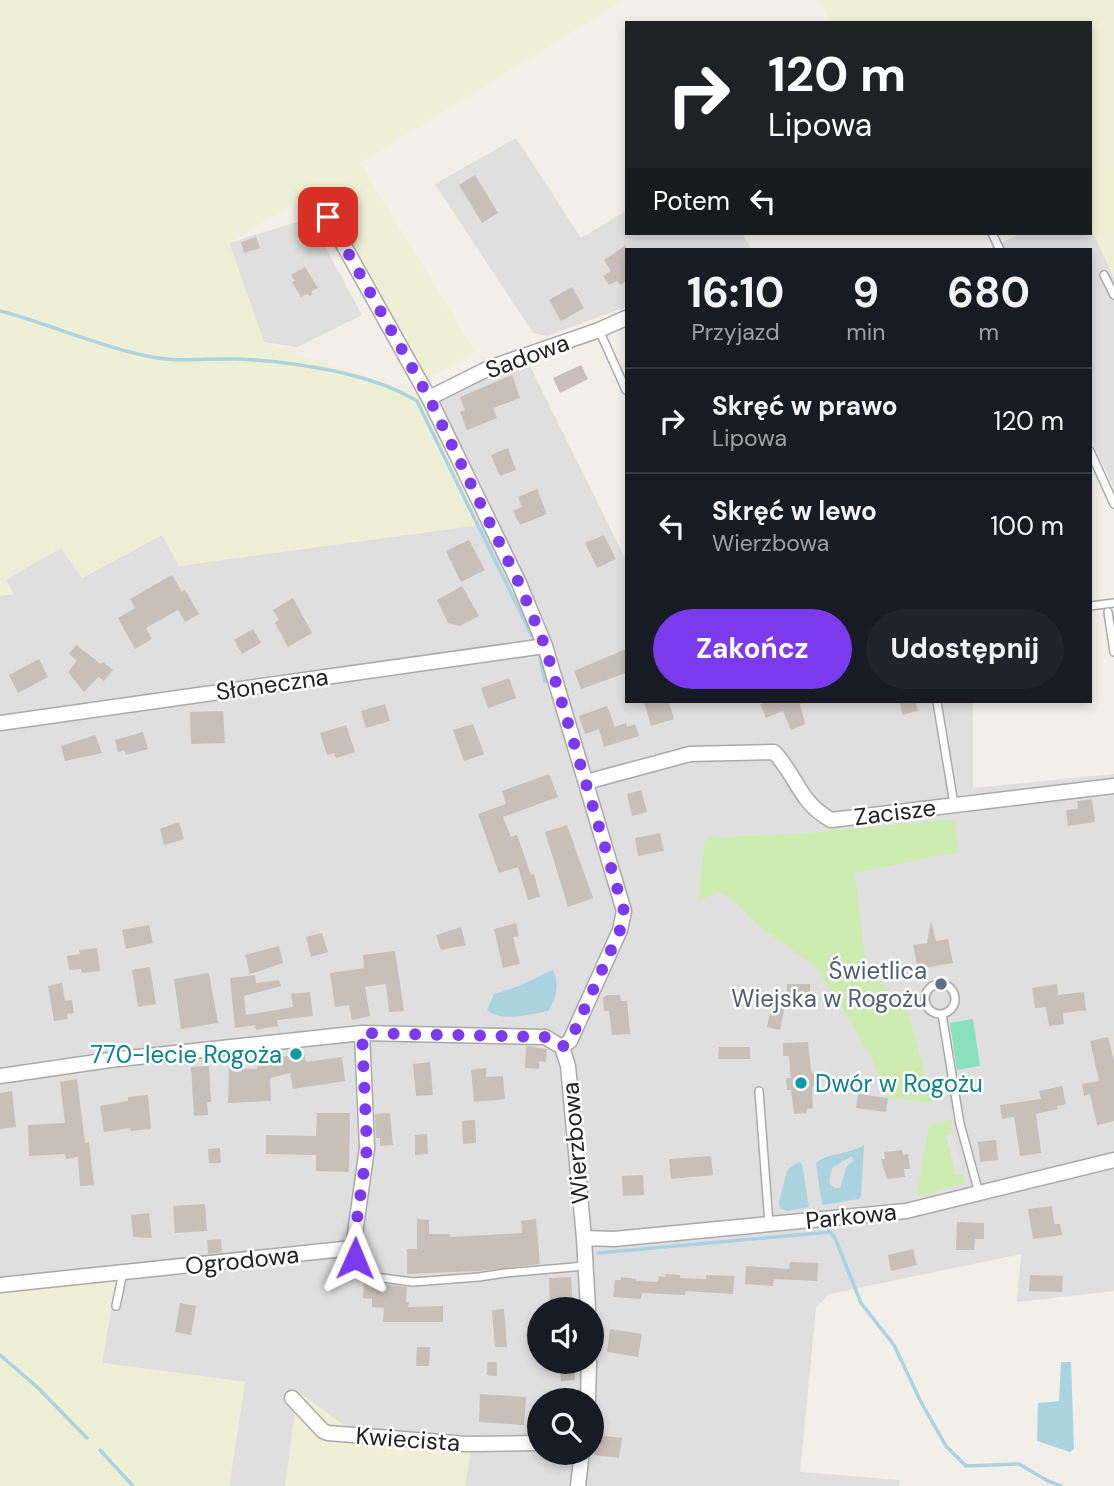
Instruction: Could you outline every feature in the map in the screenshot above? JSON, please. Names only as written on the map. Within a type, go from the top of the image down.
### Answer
[{"type":"street","name":"Wierzbowa","points":[[328,217],[429,398],[519,583],[545,646],[624,911],[620,930],[570,1041],[562,1047],[568,1066],[587,1297]]},
{"type":"street","name":"Sadowa","points":[[429,398],[489,368],[625,318]]},
{"type":"street","name":"Słoneczna","points":[[0,723],[545,646]]},
{"type":"street","name":"Zacisze","points":[[586,782],[690,754],[774,752],[788,767],[805,799],[816,811],[831,820],[1114,786]]},
{"type":"street","points":[[0,1076],[110,1060],[362,1033],[545,1037],[562,1047]]},
{"type":"street","points":[[353,1248],[367,1148],[362,1033]]},
{"type":"street","name":"Parkowa","points":[[584,1238],[614,1239],[906,1211],[1114,1160]]},
{"type":"street","name":"Ogrodowa","points":[[0,1285],[353,1248]]},
{"type":"street","name":"Kwiecista","points":[[292,1398],[328,1433],[466,1444],[527,1443]]},
{"type":"street","points":[[578,1486],[580,1465]]},
{"type":"lane","points":[[1104,275],[1114,295]]},
{"type":"lane","points":[[599,330],[625,388]]},
{"type":"lane","points":[[1092,455],[1114,503]]},
{"type":"lane","points":[[1092,606],[1114,603]]},
{"type":"lane","points":[[1108,612],[1114,652]]},
{"type":"lane","points":[[937,703],[954,804]]},
{"type":"lane","points":[[942,984],[950,988],[955,995],[955,1003],[950,1010],[942,1014],[933,1013],[927,1007],[927,990],[934,985],[942,984]]},
{"type":"lane","points":[[942,1014],[960,1124],[979,1194]]},
{"type":"lane","points":[[759,1091],[769,1225]]},
{"type":"lane","points":[[353,1248],[358,1266],[367,1276],[413,1282],[479,1278],[585,1266]]},
{"type":"lane","points":[[116,1306],[123,1271]]},
{"type":"shaded area","points":[[516,138],[581,238],[625,212],[625,235],[743,235],[751,248],[625,248],[625,307],[547,336],[533,333],[435,184]]},
{"type":"shaded area","points":[[310,218],[362,315],[297,347],[264,342],[229,243]]},
{"type":"shaded area","points":[[1092,230],[1114,278],[1114,488],[1092,440],[1092,248],[991,248],[1017,235],[1092,235]]},
{"type":"shaded area","points":[[520,346],[625,558],[625,703],[973,703],[973,788],[1114,774],[1114,1291],[1017,1302],[1021,1254],[829,1294],[816,1308],[800,1472],[900,1480],[899,1486],[465,1486],[471,1449],[363,1439],[298,1393],[285,1486],[229,1486],[245,1382],[102,1363],[115,1281],[0,1291],[0,596],[13,594],[6,580],[61,547],[82,578],[162,535],[480,525],[420,395]]},
{"type":"shaded area","points":[[952,1134],[963,1173],[956,1175],[946,1135]]},
{"type":"green space","points":[[0,0],[624,0],[360,163],[476,352],[425,380],[319,188],[229,243],[264,342],[420,395],[481,525],[179,566],[162,535],[82,578],[61,548],[6,579],[13,594],[0,596]]},
{"type":"green space","points":[[816,0],[1114,0],[1114,278],[1092,230],[1092,21],[831,21]]},
{"type":"green space","points":[[955,819],[959,852],[855,873],[867,970],[907,1009],[933,1103],[888,1098],[870,1055],[817,968],[759,926],[722,893],[698,899],[706,838],[808,833]]},
{"type":"green space","points":[[973,1019],[980,1066],[957,1070],[950,1023]]},
{"type":"green space","points":[[952,1119],[952,1134],[946,1135],[957,1175],[963,1173],[965,1183],[916,1197],[929,1126]]},
{"type":"green space","points":[[116,1281],[102,1363],[245,1382],[229,1486],[0,1486],[0,1291],[54,1284]]},
{"type":"green space","points":[[298,1392],[363,1439],[471,1449],[465,1486],[285,1486]]},
{"type":"water","points":[[553,970],[556,991],[548,1011],[508,1017],[487,1010],[494,994]]},
{"type":"water","points":[[864,1145],[861,1196],[859,1199],[822,1205],[816,1163]],"holes":[[[852,1156],[853,1161],[847,1166],[840,1188],[834,1188],[829,1182],[832,1168]]]},
{"type":"water","points":[[799,1162],[802,1164],[809,1207],[787,1211],[780,1208],[779,1203],[786,1174],[788,1169]]},
{"type":"water","points":[[1061,1362],[1071,1362],[1074,1449],[1070,1452],[1037,1441],[1038,1403],[1059,1401]]},
{"type":"building","points":[[475,175],[498,213],[482,223],[459,185]]},
{"type":"building","points":[[256,237],[260,248],[244,253],[241,242]]},
{"type":"building","points":[[626,245],[625,282],[620,285],[617,281],[609,285],[603,276],[611,271],[604,260]]},
{"type":"building","points":[[305,267],[318,288],[312,291],[311,296],[306,294],[301,297],[291,275]]},
{"type":"building","points":[[572,287],[584,308],[561,321],[549,300]]},
{"type":"building","points":[[581,365],[588,379],[560,393],[553,378]]},
{"type":"building","points":[[512,375],[520,398],[493,408],[497,418],[467,430],[460,412],[465,410],[460,397]]},
{"type":"building","points":[[508,448],[516,470],[500,476],[491,455]]},
{"type":"building","points":[[537,489],[547,514],[520,525],[513,511],[522,507],[518,497]]},
{"type":"building","points":[[604,535],[616,559],[597,568],[585,543]]},
{"type":"building","points":[[469,540],[485,570],[461,582],[446,551]]},
{"type":"building","points":[[172,575],[182,592],[185,590],[199,614],[185,622],[178,610],[146,628],[152,639],[135,649],[118,618],[135,608],[130,599]]},
{"type":"building","points":[[462,586],[479,616],[460,626],[448,623],[437,600]]},
{"type":"building","points":[[293,598],[312,633],[288,647],[275,623],[279,620],[273,610]]},
{"type":"building","points":[[253,629],[261,643],[242,654],[234,640]]},
{"type":"building","points":[[76,645],[113,670],[104,681],[98,677],[84,692],[68,672],[77,661],[69,654]]},
{"type":"building","points":[[625,649],[625,673],[581,689],[574,671]]},
{"type":"building","points":[[39,659],[48,677],[18,693],[9,675]]},
{"type":"building","points":[[509,678],[516,698],[488,708],[481,688]]},
{"type":"building","points":[[644,703],[669,703],[674,719],[651,726]]},
{"type":"building","points":[[802,703],[800,704],[805,724],[791,730],[783,711],[766,718],[760,704]]},
{"type":"building","points":[[900,703],[916,703],[918,711],[902,715]]},
{"type":"building","points":[[385,704],[390,721],[366,728],[361,711]]},
{"type":"building","points":[[607,706],[615,727],[626,723],[627,727],[635,724],[639,736],[604,747],[599,729],[585,734],[579,716]]},
{"type":"building","points":[[223,711],[225,743],[191,744],[190,712]]},
{"type":"building","points":[[473,724],[484,754],[464,761],[453,730]]},
{"type":"building","points":[[346,725],[355,752],[336,758],[334,753],[327,755],[320,733]]},
{"type":"building","points":[[143,732],[148,749],[126,755],[124,750],[118,752],[115,740]]},
{"type":"building","points":[[95,735],[102,753],[65,761],[61,746]]},
{"type":"building","points":[[549,774],[558,797],[503,817],[511,837],[517,835],[531,875],[534,874],[540,897],[528,900],[518,867],[499,873],[478,814],[506,804],[502,791]]},
{"type":"building","points":[[641,790],[647,812],[632,816],[627,794]]},
{"type":"building","points":[[1092,799],[1095,822],[1068,826],[1066,810],[1078,809],[1077,801]]},
{"type":"building","points":[[179,822],[184,839],[164,845],[160,829]]},
{"type":"building","points":[[567,825],[593,898],[568,907],[545,832]]},
{"type":"building","points":[[660,833],[664,851],[638,856],[635,838]]},
{"type":"building","points":[[931,921],[936,941],[948,939],[953,963],[918,969],[913,945],[927,943]]},
{"type":"building","points":[[516,923],[519,936],[513,937],[520,964],[503,968],[494,929]]},
{"type":"building","points":[[149,925],[153,943],[126,949],[122,930]]},
{"type":"building","points":[[461,927],[466,945],[441,950],[436,935]]},
{"type":"building","points":[[322,933],[328,952],[311,957],[306,937]]},
{"type":"building","points":[[279,946],[283,963],[250,974],[245,955]]},
{"type":"building","points":[[97,948],[100,971],[82,973],[81,969],[69,970],[67,956],[80,954],[79,950]]},
{"type":"building","points":[[395,951],[404,1011],[389,1012],[386,984],[365,987],[370,1016],[352,1020],[349,1005],[335,1007],[330,973],[364,968],[363,955]]},
{"type":"building","points":[[150,967],[156,1004],[138,1007],[132,970]]},
{"type":"building","points":[[209,973],[218,1023],[181,1029],[174,979]]},
{"type":"building","points":[[255,975],[256,983],[279,980],[281,986],[244,996],[246,1015],[293,1007],[291,994],[310,992],[313,1016],[277,1020],[278,1026],[256,1030],[255,1025],[235,1028],[230,978]]},
{"type":"building","points":[[62,983],[65,1001],[72,1000],[74,1013],[67,1014],[68,1019],[54,1021],[48,986]]},
{"type":"building","points":[[787,984],[810,984],[810,995],[787,995]]},
{"type":"building","points":[[1057,984],[1058,995],[1084,992],[1086,1010],[1063,1013],[1064,1024],[1049,1026],[1046,1007],[1035,1008],[1032,988]]},
{"type":"building","points":[[620,995],[621,1001],[627,1001],[630,1034],[612,1035],[609,1011],[604,1011],[603,997]]},
{"type":"building","points":[[772,1003],[785,1005],[780,1030],[767,1027]]},
{"type":"building","points":[[1108,1037],[1114,1061],[1114,1121],[1097,1125],[1090,1094],[1084,1096],[1082,1084],[1099,1081],[1090,1041]]},
{"type":"building","name":"Dwór w Rogożu","points":[[808,1042],[811,1071],[818,1080],[812,1088],[813,1108],[807,1109],[807,1113],[794,1114],[791,1090],[787,1090],[786,1078],[791,1078],[789,1056],[783,1056],[783,1043]]},
{"type":"building","points":[[526,1046],[547,1049],[546,1062],[539,1061],[539,1069],[525,1068]]},
{"type":"building","points":[[719,1047],[750,1047],[750,1059],[718,1059]]},
{"type":"building","points":[[304,1053],[306,1062],[342,1057],[345,1081],[293,1089],[290,1073],[270,1078],[271,1101],[228,1103],[229,1068],[257,1069],[257,1061]]},
{"type":"building","points":[[430,1062],[433,1095],[416,1096],[413,1064]]},
{"type":"building","points":[[209,1066],[211,1102],[207,1102],[208,1115],[194,1116],[191,1067]]},
{"type":"building","points":[[486,1068],[486,1077],[503,1076],[505,1099],[474,1102],[471,1070]]},
{"type":"building","points":[[77,1079],[85,1143],[89,1142],[94,1185],[80,1186],[78,1157],[66,1159],[65,1154],[29,1156],[28,1125],[65,1123],[60,1082]]},
{"type":"building","points":[[1062,1086],[1066,1104],[1057,1106],[1058,1109],[1036,1114],[1041,1153],[1020,1156],[1014,1117],[1002,1119],[1000,1105],[1041,1099],[1039,1091]]},
{"type":"building","points":[[12,1091],[16,1127],[0,1129],[0,1093]]},
{"type":"building","points":[[858,1094],[888,1098],[886,1112],[856,1108]]},
{"type":"building","points":[[148,1095],[151,1129],[131,1131],[130,1128],[104,1132],[100,1106],[128,1101],[128,1097]]},
{"type":"building","points":[[317,1113],[350,1113],[349,1172],[316,1171],[316,1155],[266,1154],[266,1135],[316,1136]]},
{"type":"building","points":[[390,1113],[393,1145],[380,1146],[380,1138],[376,1138],[375,1114]]},
{"type":"building","points":[[475,1120],[476,1143],[463,1144],[462,1121]]},
{"type":"building","points":[[427,1134],[428,1154],[415,1155],[415,1135]]},
{"type":"building","points":[[996,1140],[998,1160],[980,1162],[978,1142]]},
{"type":"building","points":[[220,1148],[221,1163],[209,1163],[208,1149]]},
{"type":"building","points":[[902,1150],[903,1155],[908,1154],[910,1169],[904,1169],[905,1177],[887,1179],[881,1159],[885,1159],[884,1152]]},
{"type":"building","points":[[711,1156],[713,1175],[671,1179],[669,1159]]},
{"type":"building","points":[[643,1175],[644,1195],[623,1196],[622,1176]]},
{"type":"building","points":[[205,1204],[207,1231],[175,1233],[173,1206]]},
{"type":"building","points":[[1052,1206],[1054,1224],[1060,1224],[1062,1235],[1033,1239],[1028,1209]]},
{"type":"building","points":[[149,1213],[152,1238],[133,1237],[131,1215]]},
{"type":"building","points":[[417,1219],[429,1220],[429,1234],[450,1234],[450,1237],[522,1233],[521,1221],[536,1219],[540,1264],[478,1271],[407,1274],[407,1249],[417,1249]]},
{"type":"building","points":[[957,1222],[984,1223],[984,1239],[975,1239],[974,1250],[956,1250]]},
{"type":"building","points":[[221,1239],[222,1252],[208,1254],[207,1240]]},
{"type":"building","points":[[913,1249],[917,1265],[891,1271],[888,1255]]},
{"type":"building","points":[[790,1262],[818,1263],[817,1281],[774,1279],[773,1286],[745,1284],[746,1266],[789,1269]]},
{"type":"building","points":[[665,1274],[680,1275],[680,1278],[706,1279],[706,1275],[734,1276],[733,1294],[686,1291],[685,1295],[642,1293],[641,1299],[613,1297],[615,1280],[621,1280],[621,1277],[658,1282],[659,1276],[665,1277]]},
{"type":"building","points":[[1030,1275],[1063,1276],[1062,1292],[1029,1291]]},
{"type":"building","points":[[571,1277],[572,1297],[550,1297],[549,1278]]},
{"type":"building","points":[[364,1282],[407,1287],[408,1307],[443,1306],[443,1322],[383,1322],[384,1308],[372,1307],[372,1299],[363,1298]]},
{"type":"building","points":[[180,1303],[196,1306],[191,1335],[175,1332]]},
{"type":"building","points":[[504,1309],[507,1347],[495,1347],[492,1310]]},
{"type":"building","points":[[610,1329],[642,1334],[638,1357],[607,1352]]},
{"type":"building","points":[[417,1347],[430,1347],[429,1366],[416,1366]]},
{"type":"building","points":[[487,1362],[497,1362],[497,1376],[487,1375]]},
{"type":"building","points":[[560,1374],[575,1374],[575,1380],[561,1381]]},
{"type":"building","points":[[480,1394],[526,1397],[524,1425],[479,1422]]},
{"type":"building","points":[[604,1436],[622,1438],[619,1458],[604,1456]]},
{"type":"waterway","points":[[0,311],[110,347],[147,356],[181,360],[258,360],[306,366],[355,376],[399,391],[417,401],[532,636]]},
{"type":"waterway","points":[[540,657],[545,682]]},
{"type":"waterway","points":[[598,1253],[830,1232],[835,1238],[861,1303],[894,1345],[946,1446],[966,1466],[1019,1464],[1061,1486]]},
{"type":"waterway","points":[[0,1355],[36,1386],[87,1438]]},
{"type":"waterway","points":[[100,1450],[133,1486]]},
{"type":"place","name":"Świetlica Wiejska w Rogożu","points":[[941,984]]},
{"type":"place","name":"770-lecie Rogoża","points":[[296,1054]]},
{"type":"place","name":"Dwór w Rogożu","points":[[801,1083]]},
{"type":"route","points":[[328,217],[429,398],[519,583],[545,646],[624,911],[620,930],[570,1041],[562,1047],[545,1037],[362,1033],[367,1148],[353,1248],[355,1258]]}]
